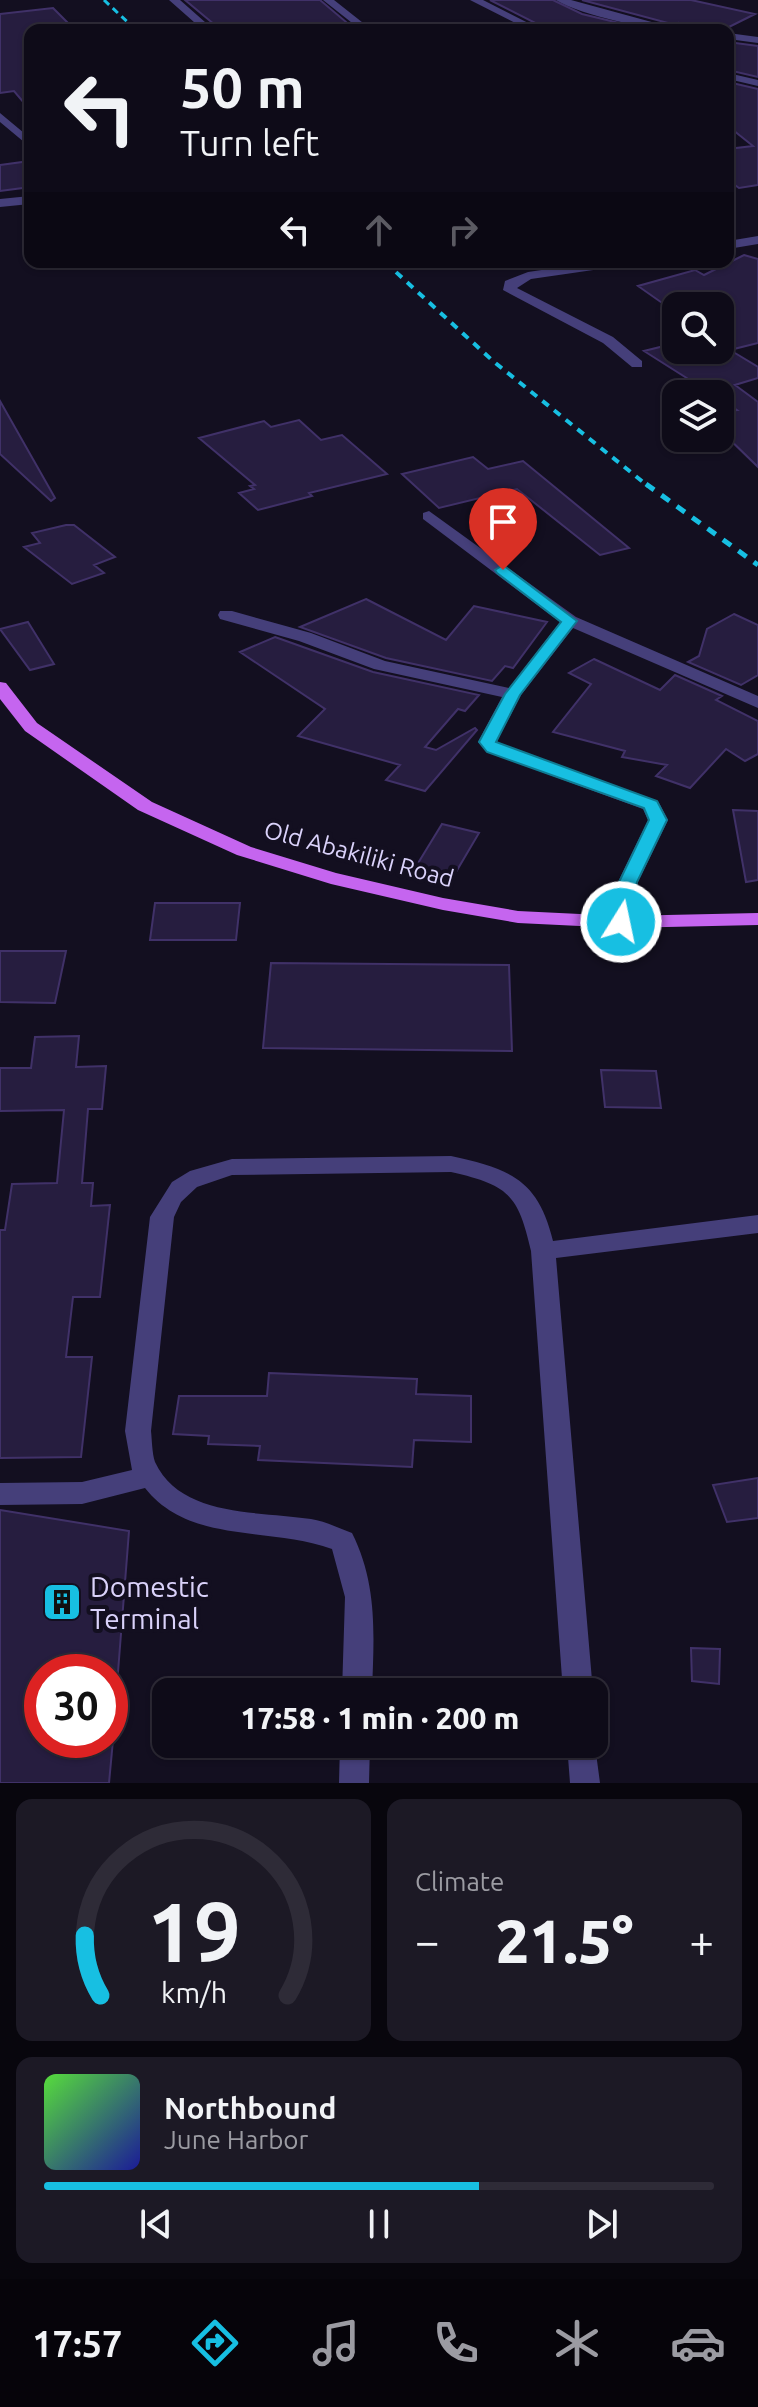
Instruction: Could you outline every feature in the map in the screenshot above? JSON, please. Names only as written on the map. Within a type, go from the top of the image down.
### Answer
[{"type":"main road","name":"Old Abakiliki Road","points":[[0,687],[31,727],[145,806],[244,851],[331,878],[443,904],[518,917],[621,922],[758,919]]},
{"type":"street","points":[[174,0],[202,24]]},
{"type":"street","points":[[328,0],[359,24]]},
{"type":"street","points":[[475,0],[525,24]]},
{"type":"street","points":[[561,0],[647,24]]},
{"type":"street","points":[[734,37],[758,40]]},
{"type":"street","points":[[734,77],[758,83]]},
{"type":"street","points":[[0,116],[24,138]]},
{"type":"street","points":[[0,203],[24,201]]},
{"type":"street","points":[[734,244],[758,240]]},
{"type":"street","points":[[581,268],[528,276],[510,284],[510,290],[608,340],[637,364]]},
{"type":"street","points":[[429,516],[570,621],[758,703]]},
{"type":"street","points":[[226,615],[305,637],[380,665],[513,694]]},
{"type":"street","points":[[570,621],[513,694],[487,742],[493,748],[651,805],[658,820],[628,882],[621,922]]},
{"type":"street","points":[[357,1678],[360,1589],[354,1564],[342,1541],[315,1531],[217,1518],[183,1507],[142,1464],[138,1431],[162,1217],[167,1202],[177,1189],[193,1178],[232,1167],[451,1164],[487,1172],[517,1188],[534,1213],[543,1251],[577,1678]]},
{"type":"street","points":[[543,1251],[758,1224]]},
{"type":"street","points":[[0,1494],[82,1493],[151,1476]]},
{"type":"street","points":[[354,1783],[355,1758]]},
{"type":"street","points":[[583,1758],[585,1783]]},
{"type":"building","points":[[185,0],[320,0],[348,24],[214,24]]},
{"type":"building","points":[[490,0],[553,0],[582,14],[623,24],[537,24]]},
{"type":"building","points":[[582,0],[691,0],[755,14],[734,24],[672,24]]},
{"type":"building","points":[[53,8],[69,24],[24,24],[24,103],[14,91],[0,93],[0,14]]},
{"type":"building","points":[[734,43],[758,46],[758,77],[734,71]]},
{"type":"building","points":[[734,83],[758,89],[758,185],[739,188],[734,184],[734,148],[753,146],[734,131]]},
{"type":"building","points":[[24,162],[24,188],[0,191],[0,165]]},
{"type":"building","points":[[744,255],[758,259],[758,343],[734,349],[734,292],[662,292],[662,303],[638,286],[695,270],[704,275],[718,268],[734,268],[734,260]]},
{"type":"building","points":[[662,346],[662,362],[644,351]]},
{"type":"building","points":[[734,352],[758,367],[758,378],[735,385],[758,402],[758,467],[734,444],[734,410],[737,410],[734,408],[734,380],[690,380],[665,364],[734,364]]},
{"type":"building","points":[[0,401],[55,498],[51,501],[0,454]]},
{"type":"building","points":[[299,420],[321,440],[342,435],[387,474],[309,493],[312,496],[258,510],[239,493],[254,489],[250,486],[255,485],[199,438],[264,421],[271,427]]},
{"type":"building","points":[[473,457],[488,469],[523,461],[629,548],[600,555],[517,489],[439,508],[402,474]]},
{"type":"building","points":[[74,525],[115,557],[94,565],[104,573],[72,584],[24,547],[40,543],[32,533]]},
{"type":"building","points":[[366,599],[446,640],[474,606],[547,622],[513,668],[505,666],[492,681],[386,658],[300,627]]},
{"type":"building","points":[[734,614],[758,625],[758,675],[741,685],[688,662],[699,656],[707,629]]},
{"type":"building","points":[[28,622],[54,664],[30,670],[0,629]]},
{"type":"building","points":[[275,637],[373,672],[479,695],[465,711],[458,709],[425,747],[436,750],[475,728],[477,730],[425,791],[386,780],[400,765],[298,736],[325,709],[240,652]]},
{"type":"building","points":[[594,659],[660,690],[675,675],[722,696],[716,700],[758,721],[758,754],[745,761],[726,749],[690,788],[656,776],[667,765],[622,757],[625,751],[553,732],[591,684],[569,673]]},
{"type":"building","points":[[733,810],[758,811],[758,880],[746,882]]},
{"type":"building","points":[[442,824],[479,833],[453,877],[415,868]]},
{"type":"building","points":[[155,903],[240,903],[236,940],[150,940]]},
{"type":"building","points":[[0,951],[66,951],[55,1003],[0,1002]]},
{"type":"building","points":[[271,963],[509,965],[512,1051],[263,1048]]},
{"type":"building","points":[[79,1036],[76,1067],[106,1066],[102,1109],[88,1109],[82,1183],[93,1183],[91,1206],[110,1205],[100,1297],[73,1297],[66,1357],[92,1357],[81,1457],[0,1458],[0,1230],[5,1230],[12,1184],[57,1183],[64,1110],[0,1111],[0,1068],[31,1068],[35,1037]]},
{"type":"building","points":[[601,1070],[656,1071],[661,1108],[605,1107]]},
{"type":"building","points":[[269,1373],[417,1379],[416,1394],[471,1396],[471,1442],[414,1440],[412,1467],[258,1460],[260,1446],[208,1444],[209,1436],[173,1434],[179,1396],[267,1396]]},
{"type":"building","points":[[758,1478],[758,1518],[727,1522],[713,1485]]},
{"type":"building","name":"Domestic Terminal","points":[[0,1510],[129,1531],[119,1654],[24,1654],[24,1758],[111,1758],[109,1783],[0,1783]]},
{"type":"building","points":[[691,1648],[720,1649],[719,1684],[692,1681]]},
{"type":"railway","points":[[104,0],[130,24]]},
{"type":"railway","points":[[392,268],[493,361],[648,486]]},
{"type":"railway","points":[[646,484],[758,565]]},
{"type":"place","name":"Domestic Terminal","points":[[62,1602]]},
{"type":"route","points":[[503,570],[570,621],[513,694],[487,742],[493,748],[651,805],[658,820],[628,882],[621,922]]}]
